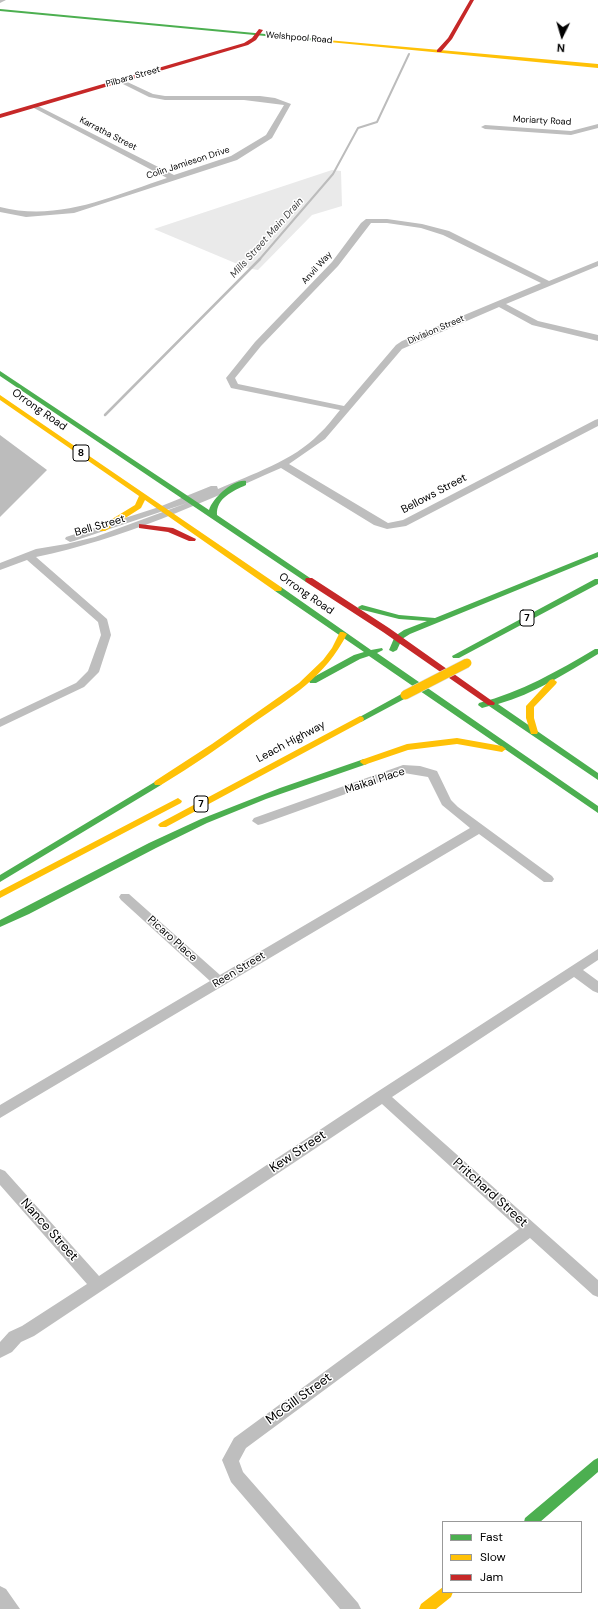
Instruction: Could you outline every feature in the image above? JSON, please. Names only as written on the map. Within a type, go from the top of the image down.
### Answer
[{"type":"main road","points":[[445,47],[472,0]]},
{"type":"main road","name":"Welshpool Road","points":[[0,6],[260,33]]},
{"type":"main road","name":"Welshpool Road","points":[[0,10],[260,33],[445,47],[598,62]]},
{"type":"main road","name":"Pilbara Street","points":[[0,116],[246,44],[260,33]]},
{"type":"main road","name":"Welshpool Road","points":[[445,47],[598,66]]},
{"type":"main road","name":"Orrong Road","points":[[0,373],[213,517],[422,654],[598,777]]},
{"type":"main road","name":"Orrong Road","points":[[0,397],[435,698],[467,707],[510,750],[598,810]]},
{"type":"main road","points":[[213,517],[213,509],[220,499],[243,483]]},
{"type":"main road","points":[[102,528],[138,506],[143,496]]},
{"type":"main road","points":[[142,526],[159,527],[180,534],[240,562]]},
{"type":"main road","points":[[390,667],[393,649],[398,638],[407,632],[438,618],[598,554]]},
{"type":"main road","name":"7","points":[[401,684],[598,581]]},
{"type":"main road","points":[[345,603],[399,617],[420,619],[438,618]]},
{"type":"main road","points":[[0,879],[193,762],[288,695],[338,647],[343,634]]},
{"type":"main road","points":[[288,695],[369,652],[393,649],[422,654]]},
{"type":"main road","points":[[453,724],[467,707],[493,703],[562,672],[598,652]]},
{"type":"main road","name":"Leach Highway","points":[[157,828],[470,661]]},
{"type":"main road","points":[[534,732],[530,718],[530,706],[562,672]]},
{"type":"main road","points":[[465,684],[467,707]]},
{"type":"main road","points":[[0,924],[46,903],[144,850],[204,821],[284,789],[407,748],[434,734]]},
{"type":"main road","points":[[407,748],[457,740],[510,750]]},
{"type":"main road","name":"7","points":[[0,895],[183,799]]},
{"type":"main road","points":[[0,919],[50,889]]},
{"type":"main road","points":[[531,1521],[598,1464]]},
{"type":"main road","points":[[426,1609],[445,1593]]},
{"type":"street","name":"Colin Jamieson Drive","points":[[0,208],[13,213],[60,214],[74,211],[234,158],[256,146],[269,136],[288,104],[276,100],[258,99],[165,98],[151,96],[121,81]]},
{"type":"street","name":"Karratha Street","points":[[34,106],[174,178]]},
{"type":"street","name":"Moriarty Road","points":[[485,127],[571,133],[598,126]]},
{"type":"street","name":"Anvil Way","points":[[346,409],[234,386],[230,378],[258,344],[334,264],[364,225],[369,221],[387,221],[422,226],[446,232],[549,284]]},
{"type":"street","name":"Division Street","points":[[166,512],[194,504],[243,483],[282,464],[318,441],[399,347],[405,342],[598,263]]},
{"type":"street","points":[[499,304],[535,324],[598,338]]},
{"type":"street","name":"Bellows Street","points":[[282,464],[378,523],[395,526],[406,524],[598,422]]},
{"type":"street","name":"Division Street","points":[[166,512],[185,498],[268,470]]},
{"type":"street","name":"Bell Street","points":[[31,555],[61,550],[142,526],[166,512]]},
{"type":"street","name":"Bell Street","points":[[0,567],[56,543],[102,528],[166,512]]},
{"type":"street","points":[[0,723],[84,682],[93,672],[106,635],[103,621],[31,555]]},
{"type":"street","name":"Maikai Place","points":[[258,822],[403,769],[420,770],[433,774],[446,802],[478,829],[548,880]]},
{"type":"street","name":"Reen Street","points":[[0,1112],[478,829]]},
{"type":"street","name":"Picaro Place","points":[[125,897],[219,982]]},
{"type":"street","name":"Kew Street","points":[[0,1351],[15,1337],[28,1331],[598,954]]},
{"type":"street","points":[[574,970],[598,988]]},
{"type":"street","name":"Pritchard Street","points":[[382,1096],[598,1290]]},
{"type":"street","name":"Nance Street","points":[[0,1175],[97,1285]]},
{"type":"street","name":"McGill Street","points":[[352,1609],[237,1477],[230,1460],[240,1443],[530,1229]]},
{"type":"street","points":[[0,1595],[11,1609]]},
{"type":"shaded area","points":[[332,170],[341,171],[342,206],[312,215],[258,270],[247,268],[154,229]]},
{"type":"shaded area","points":[[0,435],[47,470],[0,517]]},
{"type":"waterway","name":"Mills Street Main Drain","points":[[259,260],[333,174],[358,128],[377,122],[409,54]]},
{"type":"waterway","name":"Mills Street Main Drain","points":[[105,415],[260,259]]},
{"type":"traffic: fast","points":[[0,10],[329,41]]},
{"type":"traffic: fast","points":[[0,373],[309,580]]},
{"type":"traffic: fast","points":[[213,517],[213,511],[218,500],[227,492],[243,483]]},
{"type":"traffic: fast","points":[[393,650],[398,638],[407,632],[598,554]]},
{"type":"traffic: fast","points":[[456,656],[598,581]]},
{"type":"traffic: fast","points":[[278,589],[598,810]]},
{"type":"traffic: fast","points":[[362,607],[399,617],[432,619]]},
{"type":"traffic: fast","points":[[313,681],[357,657],[379,650]]},
{"type":"traffic: fast","points":[[482,705],[498,701],[527,690],[598,651]]},
{"type":"traffic: fast","points":[[360,719],[405,695]]},
{"type":"traffic: fast","points":[[491,703],[598,777]]},
{"type":"traffic: fast","points":[[0,924],[204,821],[263,797],[364,762]]},
{"type":"traffic: fast","points":[[0,879],[158,783]]},
{"type":"traffic: fast","points":[[531,1521],[598,1464]]},
{"type":"traffic: slow","points":[[329,41],[598,66]]},
{"type":"traffic: slow","points":[[0,397],[278,589]]},
{"type":"traffic: slow","points":[[102,529],[138,506],[143,496]]},
{"type":"traffic: slow","points":[[158,783],[193,761],[289,695],[315,673],[326,661],[336,648],[343,634]]},
{"type":"traffic: slow","points":[[405,695],[467,663]]},
{"type":"traffic: slow","points":[[534,732],[530,718],[530,706],[553,682]]},
{"type":"traffic: slow","points":[[163,825],[360,719]]},
{"type":"traffic: slow","points":[[364,762],[407,747],[457,741],[502,749]]},
{"type":"traffic: slow","points":[[0,895],[178,801]]},
{"type":"traffic: slow","points":[[426,1609],[445,1593]]},
{"type":"traffic: jam","points":[[439,51],[450,39],[472,0]]},
{"type":"traffic: jam","points":[[0,116],[246,44],[254,39],[261,30]]},
{"type":"traffic: jam","points":[[142,526],[170,530],[192,539]]},
{"type":"traffic: jam","points":[[309,580],[386,630],[491,703]]}]
